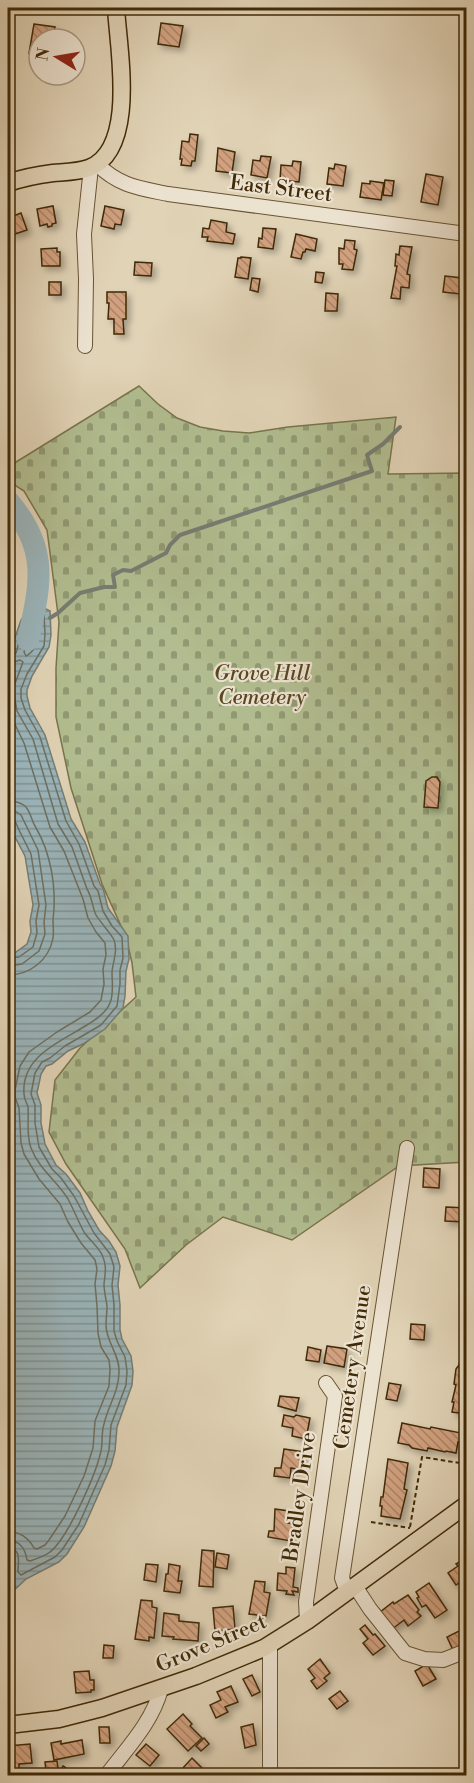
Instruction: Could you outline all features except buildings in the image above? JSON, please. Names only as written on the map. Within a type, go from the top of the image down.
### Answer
[{"type":"main road","points":[[8,183],[94,165],[105,156],[114,137],[122,104],[122,70],[116,8]]},
{"type":"main road","name":"Grove Street","points":[[8,1725],[83,1714],[161,1689],[270,1644],[307,1621],[466,1505]]},
{"type":"street","name":"East Street","points":[[94,165],[123,183],[168,194],[466,234]]},
{"type":"street","points":[[85,346],[84,234],[94,165]]},
{"type":"street","name":"Cemetery Avenue","points":[[351,1589],[342,1578],[407,1148]]},
{"type":"street","name":"Bradley Drive","points":[[307,1621],[306,1602],[335,1396],[326,1383]]},
{"type":"street","points":[[351,1589],[405,1653],[424,1659],[443,1660],[466,1650]]},
{"type":"street","points":[[270,1644],[270,1776]]},
{"type":"street","points":[[106,1776],[145,1725],[155,1708],[161,1689]]},
{"type":"path","points":[[370,1522],[410,1528],[422,1457],[466,1464]]},
{"type":"green space","points":[[396,8],[466,8],[466,15]]},
{"type":"green space","name":"Grove Hill Cemetery","points":[[139,386],[177,418],[200,427],[223,431],[249,433],[396,417],[388,474],[466,473],[466,1162],[399,1166],[292,1240],[223,1217],[186,1245],[140,1288],[125,1249],[66,1164],[49,1132],[55,1080],[80,1048],[136,997],[126,937],[102,884],[71,788],[56,717],[59,622],[47,530],[24,491],[16,486],[8,476],[8,467]]},
{"type":"water","points":[[35,609],[50,611],[51,635],[49,647],[32,676],[27,690],[30,708],[45,735],[71,819],[85,842],[103,888],[108,908],[128,936],[129,959],[123,1008],[105,1029],[46,1066],[41,1074],[37,1093],[41,1105],[41,1123],[45,1144],[56,1165],[80,1193],[99,1230],[116,1252],[120,1266],[118,1285],[120,1330],[131,1356],[133,1371],[132,1385],[117,1427],[111,1466],[84,1527],[67,1554],[59,1562],[26,1579],[8,1596],[8,1576],[12,1573],[13,1559],[12,1555],[8,1554],[8,953],[16,952],[27,944],[31,932],[30,921],[33,905],[25,856],[14,835],[8,815],[8,658],[21,620],[26,613]]},
{"type":"waterway","points":[[50,618],[80,593],[104,587],[115,587],[113,575],[123,570],[131,571],[166,553],[180,535],[372,471],[367,455],[383,444],[400,427]]},
{"type":"waterway","points":[[8,501],[21,518],[36,551],[38,583],[28,640]]}]
